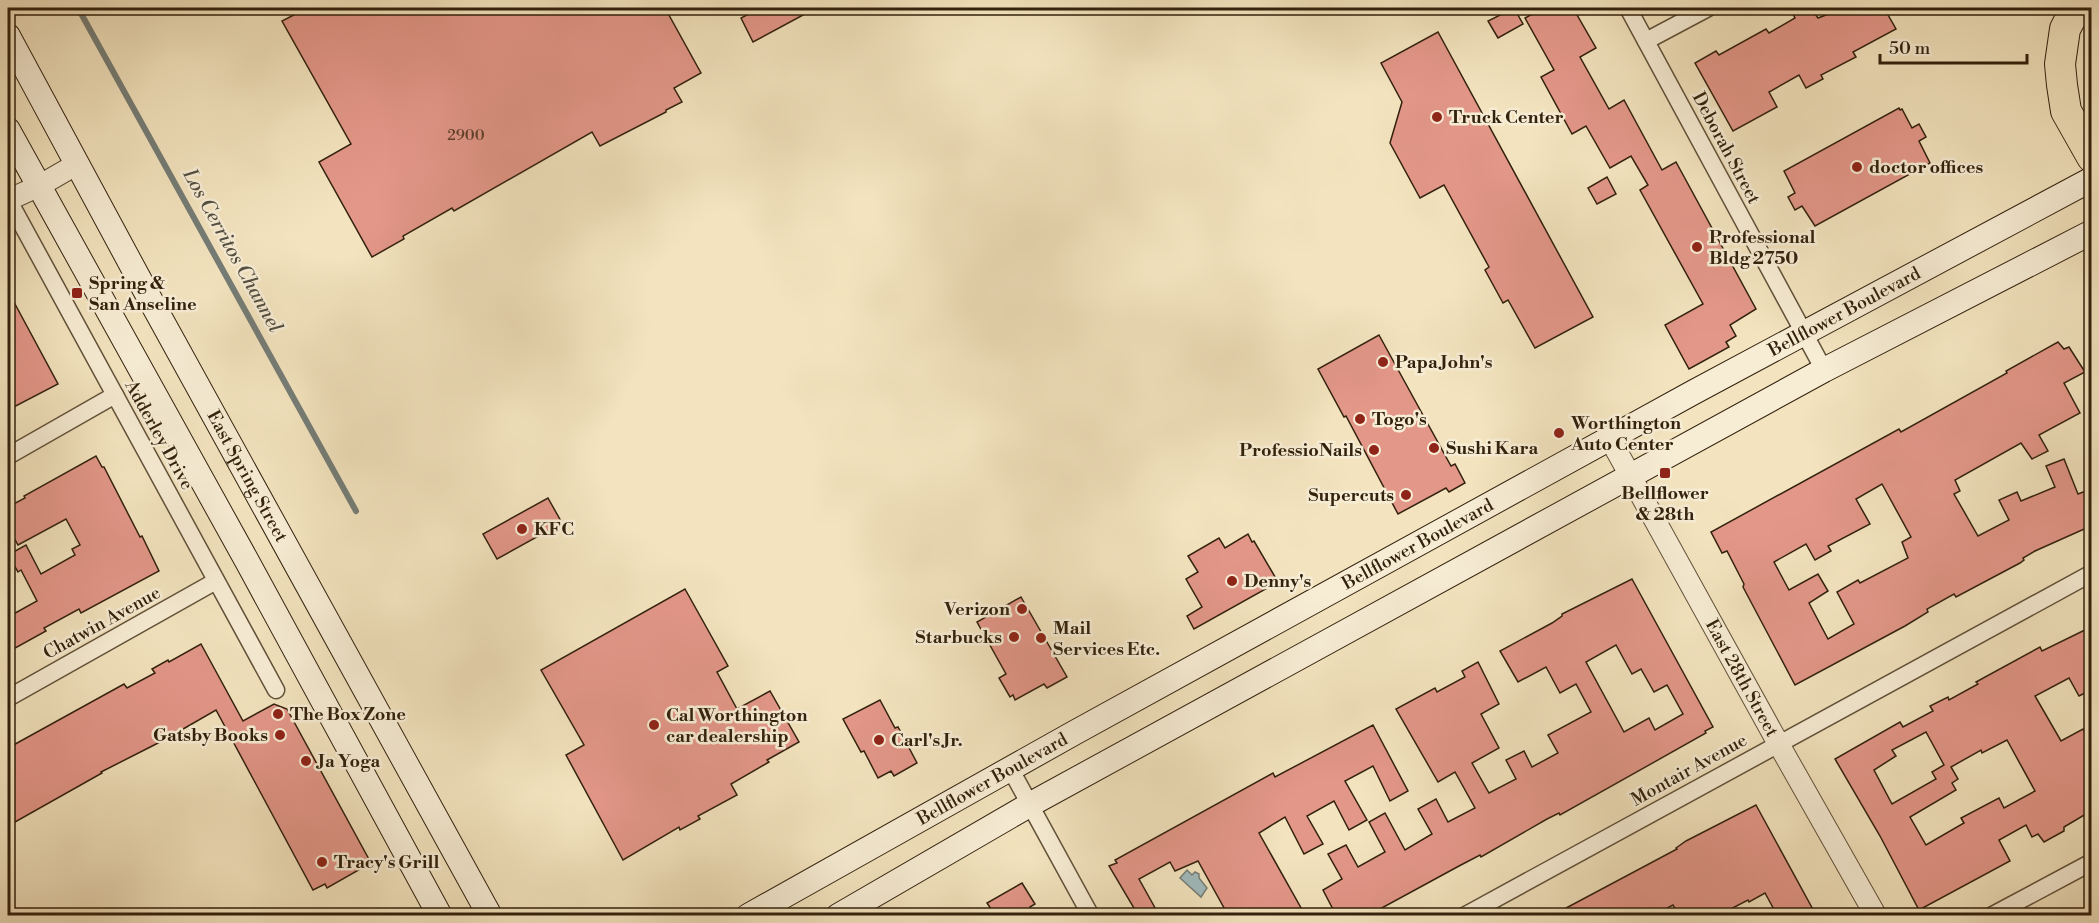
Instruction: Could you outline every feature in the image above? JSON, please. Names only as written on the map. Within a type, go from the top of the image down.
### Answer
[{"type":"highway","points":[[2076,8],[2065,29],[2060,64],[2062,85],[2066,111],[2091,157]]},
{"type":"main road","name":"East Spring Street","points":[[8,36],[490,915]]},
{"type":"main road","points":[[8,130],[440,915]]},
{"type":"main road","name":"Bellflower Boulevard","points":[[748,915],[1074,733],[1803,333],[2091,179]]},
{"type":"main road","points":[[838,915],[1031,804],[1824,370],[2091,232]]},
{"type":"street","name":"Deborah Street","points":[[1628,8],[1824,370]]},
{"type":"street","points":[[1646,41],[1708,8]]},
{"type":"street","points":[[8,200],[39,186],[77,164]]},
{"type":"street","name":"Adderley Drive","points":[[8,200],[276,690]]},
{"type":"street","points":[[8,456],[115,395]]},
{"type":"street","name":"East 28th Street","points":[[1610,439],[1876,915]]},
{"type":"street","name":"Montair Avenue","points":[[1464,915],[2091,573]]},
{"type":"street","name":"Chatwin Avenue","points":[[8,698],[216,581]]},
{"type":"street","points":[[1011,770],[1091,915]]},
{"type":"street","points":[[1991,915],[2091,862]]},
{"type":"water","points":[[1187,870],[1192,875],[1195,872],[1199,874],[1199,878],[1207,888],[1201,897],[1180,878]]},
{"type":"building","points":[[307,8],[665,8],[701,73],[674,88],[682,102],[666,112],[600,146],[592,132],[454,211],[452,208],[372,257],[319,162],[351,144],[282,21]]},
{"type":"building","points":[[760,8],[816,8],[753,42],[741,18]]},
{"type":"building","points":[[1514,8],[1523,24],[1498,38],[1488,21]]},
{"type":"building","points":[[1543,8],[1573,8],[1596,48],[1580,57],[1609,109],[1624,100],[1662,170],[1676,162],[1756,309],[1730,325],[1736,336],[1726,342],[1729,347],[1689,369],[1665,325],[1703,304],[1640,190],[1648,185],[1631,156],[1610,168],[1586,126],[1572,134],[1541,77],[1554,70],[1525,18]]},
{"type":"building","points":[[1805,8],[1811,8],[1818,18],[1844,8],[1847,14],[1859,8],[1884,8],[1896,29],[1853,52],[1856,57],[1821,75],[1823,79],[1806,88],[1799,75],[1769,92],[1777,107],[1733,131],[1695,63],[1716,51],[1719,55],[1766,29],[1769,33],[1795,18],[1793,14]]},
{"type":"building","points":[[1438,32],[1593,317],[1535,348],[1508,300],[1503,303],[1485,270],[1489,267],[1444,185],[1420,198],[1390,143],[1402,102],[1381,63]]},
{"type":"building","name":"doctor offices","points":[[1899,108],[1902,109],[1912,128],[1919,124],[1926,137],[1919,141],[1930,163],[1815,226],[1802,206],[1795,210],[1788,197],[1795,193],[1784,171]]},
{"type":"building","points":[[1607,177],[1616,194],[1597,204],[1588,188]]},
{"type":"building","points":[[8,291],[58,384],[8,410]]},
{"type":"building","points":[[1379,335],[1451,466],[1455,464],[1465,483],[1449,492],[1446,488],[1398,514],[1346,416],[1344,417],[1318,369]]},
{"type":"building","points":[[2058,342],[2064,349],[2069,347],[2085,372],[2064,383],[2080,413],[2039,435],[2048,451],[2032,459],[2021,443],[1955,480],[1960,491],[1954,494],[1978,536],[2009,520],[1999,500],[2017,492],[2021,501],[2055,487],[2046,466],[2064,459],[2078,494],[2091,489],[2091,526],[2035,551],[2023,558],[2024,560],[2020,563],[1956,597],[1954,594],[1927,609],[1928,612],[1905,626],[1795,685],[1743,587],[1744,584],[1727,551],[1722,553],[1711,532],[1899,429],[1901,432],[2007,373],[2006,371]],"holes":[[[1882,484],[1911,537],[1902,542],[1908,558],[1860,583],[1858,580],[1837,592],[1854,624],[1828,639],[1809,603],[1828,591],[1818,574],[1789,590],[1774,562],[1806,544],[1815,560],[1831,551],[1828,546],[1870,524],[1856,499]]]},
{"type":"building","points":[[96,456],[140,537],[142,536],[159,571],[81,613],[79,609],[44,628],[46,631],[8,652],[8,617],[37,601],[21,570],[18,572],[8,555],[26,545],[41,574],[75,555],[72,549],[80,545],[66,519],[18,545],[8,527],[8,507]]},
{"type":"building","name":"KFC","points":[[548,498],[562,523],[497,559],[483,534]]},
{"type":"building","name":"Denny's","points":[[1248,534],[1278,582],[1194,629],[1187,616],[1202,607],[1186,579],[1198,572],[1188,556],[1219,538],[1225,548]]},
{"type":"building","points":[[1632,579],[1713,727],[1560,815],[1559,813],[1547,819],[1481,857],[1480,855],[1369,915],[1336,915],[1323,890],[1342,879],[1328,854],[1346,845],[1358,867],[1385,852],[1369,822],[1385,813],[1405,850],[1432,834],[1418,809],[1436,799],[1448,822],[1475,808],[1455,772],[1438,782],[1396,709],[1435,688],[1437,692],[1465,677],[1462,671],[1478,662],[1499,704],[1481,714],[1499,748],[1472,763],[1489,793],[1516,779],[1506,760],[1524,751],[1532,767],[1558,753],[1548,735],[1591,712],[1576,684],[1560,693],[1546,667],[1518,682],[1500,651],[1552,623],[1562,614]],"holes":[[[1616,645],[1632,674],[1641,669],[1654,692],[1667,685],[1683,714],[1655,730],[1649,718],[1624,732],[1586,662]]]},
{"type":"building","points":[[685,589],[728,666],[717,672],[737,709],[770,691],[799,742],[731,784],[737,795],[698,816],[700,819],[680,830],[679,827],[623,860],[566,755],[584,745],[541,670]]},
{"type":"building","name":"Starbucks","points":[[1021,597],[1067,677],[1047,688],[1044,684],[1015,700],[1013,695],[1010,697],[999,678],[1006,674],[977,622]]},
{"type":"building","points":[[2091,627],[2091,690],[2079,696],[2069,678],[2035,696],[2061,741],[2083,729],[2091,745],[2091,811],[2064,827],[2064,831],[2044,842],[2038,834],[2032,837],[2026,825],[1999,840],[2010,861],[1919,910],[1880,836],[1835,759],[1900,722],[1903,727],[1933,711],[1930,706],[1948,697],[1949,700],[1978,684],[1976,682],[2040,647],[2042,651]],"holes":[[[1926,732],[1944,765],[1932,772],[1936,779],[1892,804],[1874,770],[1896,756],[1892,750]],[[2007,740],[2035,791],[2004,808],[1999,798],[1961,818],[1964,823],[1926,845],[1910,817],[1956,790],[1952,783],[1958,779],[1951,767],[1981,750],[1982,753]]]},
{"type":"building","points":[[201,644],[243,721],[274,704],[287,709],[371,863],[327,888],[325,884],[313,890],[216,710],[101,772],[8,826],[8,748],[124,684],[127,688],[155,673],[152,669]]},
{"type":"building","name":"Carl's Jr.","points":[[880,700],[895,728],[898,727],[917,763],[894,776],[891,771],[878,778],[843,719]]},
{"type":"building","points":[[1373,725],[1408,791],[1390,801],[1373,766],[1345,781],[1367,820],[1349,830],[1334,801],[1307,816],[1323,844],[1304,854],[1285,817],[1259,833],[1305,915],[1252,915],[1248,909],[1237,915],[1228,915],[1198,861],[1175,871],[1170,862],[1139,879],[1159,915],[1138,915],[1109,866],[1117,863],[1115,860],[1273,773],[1275,777]]},
{"type":"building","points":[[1756,805],[1816,915],[1777,915],[1765,893],[1719,915],[1679,915],[1673,905],[1654,915],[1553,915],[1677,849],[1686,841]]},
{"type":"building","points":[[1022,883],[1035,904],[1030,907],[1035,915],[995,915],[987,903]]},
{"type":"waterway","name":"Los Cerritos Channel","points":[[78,8],[356,511]]},
{"type":"place","name":"Truck Center","points":[[1437,117]]},
{"type":"place","name":"doctor offices","points":[[1857,167]]},
{"type":"place","name":"Professional Bldg 2750","points":[[1697,247]]},
{"type":"place","name":"Spring & San Anseline","points":[[77,293]]},
{"type":"place","name":"Papa John's","points":[[1383,362]]},
{"type":"place","name":"Togo's","points":[[1360,419]]},
{"type":"place","name":"Worthington Auto Center","points":[[1559,433]]},
{"type":"place","name":"Sushi Kara","points":[[1434,448]]},
{"type":"place","name":"ProfessioNails","points":[[1374,450]]},
{"type":"place","name":"Bellflower & 28th","points":[[1665,473]]},
{"type":"place","name":"Supercuts","points":[[1406,495]]},
{"type":"place","name":"KFC","points":[[522,529]]},
{"type":"place","name":"Denny's","points":[[1232,581]]},
{"type":"place","name":"Verizon","points":[[1022,609]]},
{"type":"place","name":"Starbucks","points":[[1014,637]]},
{"type":"place","name":"Mail Services Etc.","points":[[1041,638]]},
{"type":"place","name":"The Box Zone","points":[[278,714]]},
{"type":"place","name":"Cal Worthington car dealership","points":[[654,725]]},
{"type":"place","name":"Gatsby Books","points":[[280,735]]},
{"type":"place","name":"Carl's Jr.","points":[[879,740]]},
{"type":"place","name":"Ja Yoga","points":[[306,761]]},
{"type":"place","name":"Tracy's Grill","points":[[322,862]]}]
